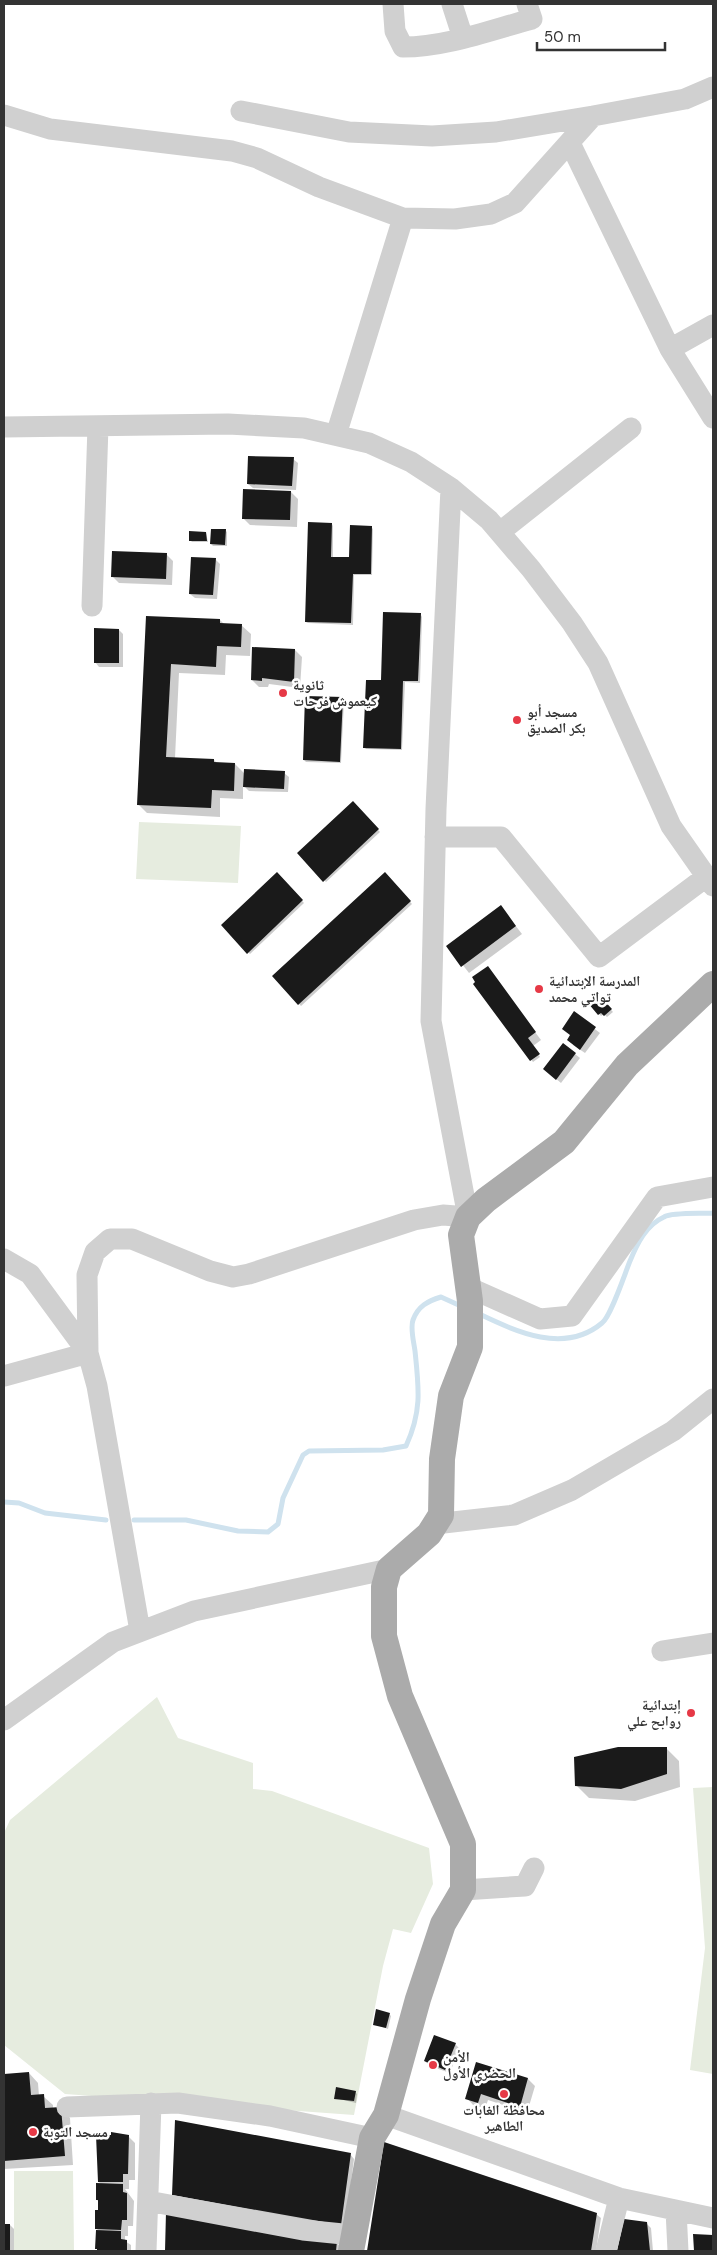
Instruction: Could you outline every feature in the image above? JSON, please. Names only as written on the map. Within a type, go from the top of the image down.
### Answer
[{"type":"main road","points":[[352,2243],[372,2138],[386,2115],[418,1999],[443,1924],[463,1890],[463,1844],[400,1696],[384,1636],[384,1587],[389,1569],[429,1534],[441,1515],[442,1459],[450,1396],[470,1347],[470,1302],[461,1235],[468,1217],[486,1200],[564,1142],[627,1065],[713,984]]},
{"type":"street","points":[[393,4],[395,31],[403,46],[417,47],[463,38],[532,19],[527,4]]},
{"type":"street","points":[[452,4],[463,38]]},
{"type":"street","points":[[241,111],[349,132],[432,136],[496,132],[593,116],[685,99],[713,87]]},
{"type":"street","points":[[4,115],[50,129],[232,151],[257,158],[320,187],[402,218],[454,219],[491,214],[515,203],[593,116]]},
{"type":"street","points":[[570,143],[670,349],[713,418]]},
{"type":"street","points":[[336,435],[402,218]]},
{"type":"street","points":[[670,349],[713,325]]},
{"type":"street","points":[[4,427],[228,424],[304,428],[369,443],[411,462],[451,488],[500,532],[572,624],[598,663],[671,826],[710,882],[599,957],[502,836],[435,837]]},
{"type":"street","points":[[92,606],[98,426]]},
{"type":"street","points":[[500,532],[632,428]]},
{"type":"street","points":[[140,1632],[97,1386],[88,1353],[87,1275],[94,1252],[110,1239],[132,1239],[210,1271],[233,1277],[250,1274],[414,1220],[443,1215],[468,1217],[431,1021],[435,837],[451,488]]},
{"type":"street","points":[[470,1302],[540,1319],[572,1316],[657,1197],[713,1186]]},
{"type":"street","points":[[4,1260],[30,1274],[88,1353]]},
{"type":"street","points":[[4,1376],[88,1353]]},
{"type":"street","points":[[435,1524],[514,1515],[572,1490],[673,1431],[713,1399]]},
{"type":"street","points":[[4,1720],[113,1642],[194,1611],[389,1569]]},
{"type":"street","points":[[662,1651],[713,1643]]},
{"type":"street","points":[[463,1890],[525,1886],[534,1868]]},
{"type":"street","points":[[146,2251],[151,2102]]},
{"type":"street","points":[[67,2107],[178,2102],[270,2116],[372,2138]]},
{"type":"street","points":[[386,2115],[619,2198],[713,2218]]},
{"type":"street","points":[[606,2251],[619,2198]]},
{"type":"street","points":[[148,2201],[303,2230],[352,2243]]},
{"type":"street","points":[[676,2210],[678,2251]]},
{"type":"shaded area","points":[[139,822],[241,826],[238,883],[136,879]]},
{"type":"shaded area","points":[[157,1697],[178,1738],[253,1763],[253,1789],[272,1791],[429,1848],[433,1884],[411,1933],[393,1929],[383,1966],[354,2115],[65,2094],[4,2045],[4,1833],[10,1820]]},
{"type":"shaded area","points":[[713,1787],[713,2074],[690,2070],[705,1948],[693,1788]]},
{"type":"shaded area","points":[[14,2171],[73,2171],[74,2251],[14,2251]]},
{"type":"building","points":[[248,456],[294,457],[292,486],[247,484]]},
{"type":"building","points":[[243,489],[291,491],[290,520],[242,519]]},
{"type":"building","points":[[308,522],[332,523],[331,557],[349,557],[350,525],[372,526],[371,574],[353,574],[351,623],[305,622]]},
{"type":"building","points":[[211,529],[226,529],[225,545],[210,544]]},
{"type":"building","points":[[189,531],[206,532],[207,541],[189,541]]},
{"type":"building","points":[[112,551],[167,553],[166,579],[111,577]]},
{"type":"building","points":[[191,557],[216,558],[213,595],[189,594]]},
{"type":"building","points":[[383,612],[421,613],[418,681],[403,681],[401,749],[363,748],[366,680],[381,680]]},
{"type":"building","points":[[146,616],[220,619],[220,623],[242,624],[241,647],[217,646],[216,667],[171,664],[166,757],[214,759],[214,762],[235,763],[234,791],[212,790],[211,808],[137,805]]},
{"type":"building","points":[[94,628],[119,629],[119,663],[94,663]]},
{"type":"building","points":[[252,647],[295,649],[294,682],[262,678],[262,681],[251,680]]},
{"type":"building","points":[[305,696],[343,697],[340,762],[303,760]]},
{"type":"building","points":[[244,769],[285,771],[284,789],[243,787]]},
{"type":"building","points":[[353,801],[379,829],[323,882],[297,853]]},
{"type":"building","points":[[277,872],[303,900],[247,954],[221,925]]},
{"type":"building","points":[[385,872],[411,901],[298,1005],[272,976]]},
{"type":"building","points":[[501,905],[516,926],[461,967],[446,946]]},
{"type":"building","points":[[488,966],[536,1032],[528,1038],[540,1054],[530,1061],[473,984],[475,982],[472,977]]},
{"type":"building","points":[[598,994],[612,1009],[604,1016],[601,1013],[598,1015],[588,1003]]},
{"type":"building","points":[[574,1011],[596,1027],[580,1050],[567,1040],[570,1035],[562,1029]]},
{"type":"building","points":[[563,1043],[576,1053],[556,1080],[543,1069]]},
{"type":"building","points":[[618,1747],[667,1747],[667,1774],[621,1789],[575,1786],[574,1757]]},
{"type":"building","points":[[376,2009],[390,2013],[386,2028],[373,2025]]},
{"type":"building","points":[[434,2035],[456,2043],[445,2070],[424,2061]]},
{"type":"building","points":[[476,2062],[528,2078],[520,2107],[481,2094],[478,2103],[465,2099]]},
{"type":"building","name":"مسجد التوبة","points":[[29,2072],[31,2095],[44,2094],[45,2108],[61,2107],[65,2156],[4,2161],[4,2074]]},
{"type":"building","points":[[336,2087],[356,2091],[354,2101],[334,2099]]},
{"type":"building","points":[[175,2120],[351,2153],[341,2225],[172,2195]]},
{"type":"building","points":[[111,2132],[129,2135],[128,2174],[123,2174],[123,2182],[98,2182],[96,2135],[111,2135]]},
{"type":"building","points":[[384,2142],[597,2213],[591,2251],[367,2251]]},
{"type":"building","points":[[96,2183],[123,2184],[123,2192],[127,2193],[127,2220],[122,2220],[121,2230],[95,2229],[95,2210],[98,2210]]},
{"type":"building","points":[[166,2212],[337,2241],[336,2251],[165,2251]]},
{"type":"building","points":[[624,2219],[647,2222],[650,2251],[617,2251]]},
{"type":"building","points":[[4,2224],[10,2224],[10,2251],[4,2251]]},
{"type":"building","points":[[96,2230],[121,2231],[121,2239],[127,2240],[127,2251],[97,2251],[95,2249]]},
{"type":"building","points":[[693,2234],[713,2235],[713,2251],[694,2251]]},
{"type":"waterway","points":[[477,1313],[507,1327],[540,1337],[556,1339],[572,1337],[587,1332],[606,1319],[636,1248],[652,1225],[668,1215],[713,1213]]},
{"type":"waterway","points":[[134,1520],[186,1520],[238,1531],[268,1532],[278,1524],[283,1498],[303,1455],[309,1451],[383,1450],[406,1446],[415,1422],[418,1400],[418,1377],[412,1331],[413,1320],[424,1305],[441,1297],[463,1307]]},
{"type":"waterway","points":[[4,1502],[19,1503],[45,1513],[106,1520]]},
{"type":"place","name":"ثانوية كيعموش فرحات","points":[[283,693]]},
{"type":"place","name":"مسجد أبو بكر الصديق","points":[[517,720]]},
{"type":"place","name":"المدرسة الإبتدائية تواتي محمد","points":[[539,989]]},
{"type":"place","name":"إبتدائية روابح علي","points":[[691,1713]]},
{"type":"place","name":"الأمن الحضري الأول","points":[[433,2065]]},
{"type":"place","name":"محافظة الغابات الطاهير","points":[[504,2094]]},
{"type":"place","name":"مسجد التوبة","points":[[33,2132]]}]
